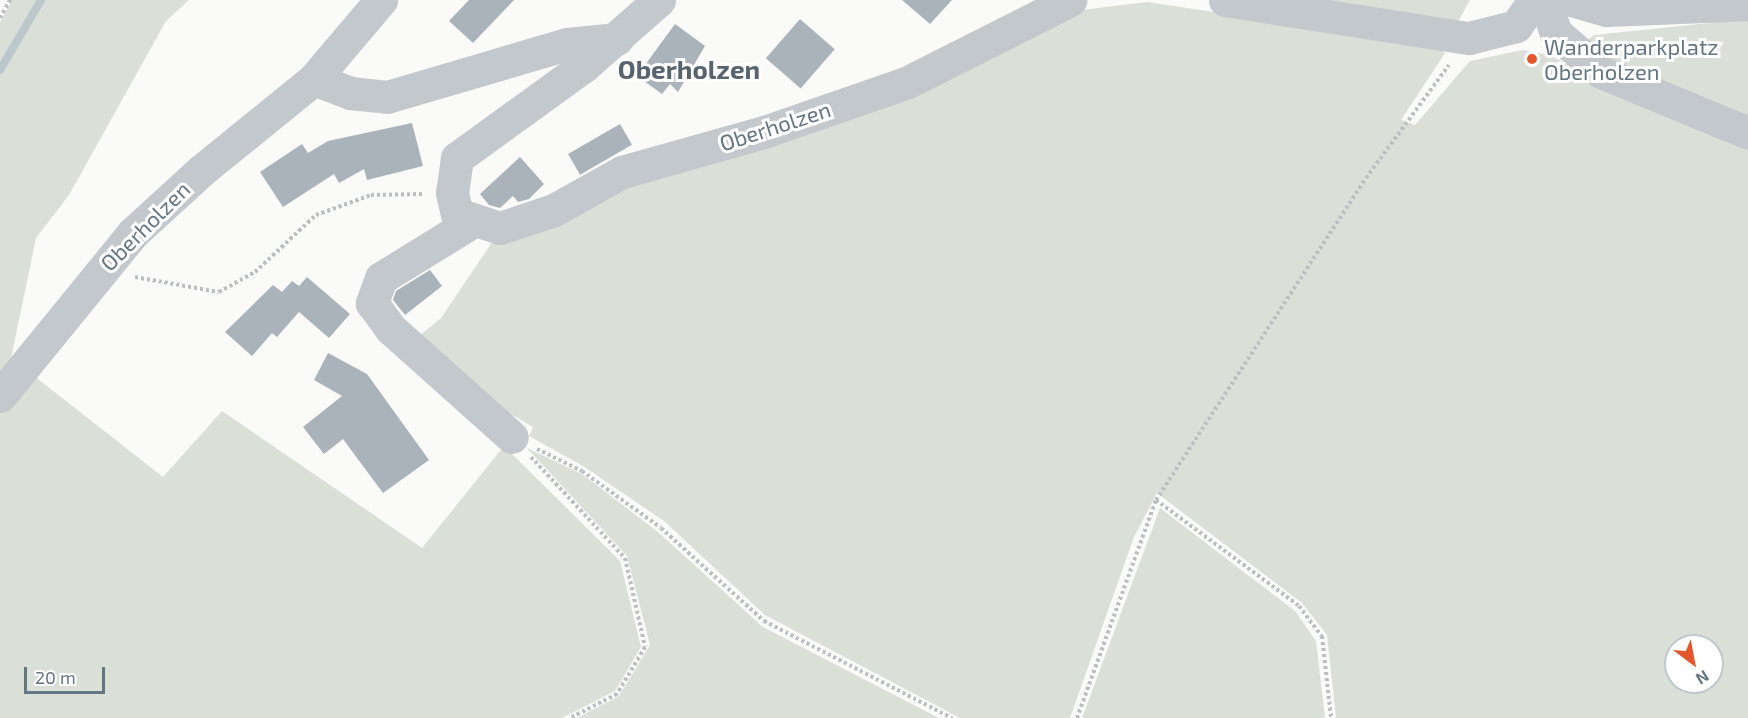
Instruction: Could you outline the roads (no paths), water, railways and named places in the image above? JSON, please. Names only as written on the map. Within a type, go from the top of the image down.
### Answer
[{"type":"street","name":"Oberholzen","points":[[0,396],[100,269],[202,170],[314,79],[381,0]]},
{"type":"street","points":[[314,79],[350,93],[387,97],[567,44],[617,39],[659,0]]},
{"type":"street","name":"Oberholzen","points":[[617,39],[457,158],[452,193],[457,214],[500,228],[554,210],[622,172],[764,132],[908,82],[1070,0]]},
{"type":"street","points":[[1225,0],[1468,38],[1516,26],[1534,0]]},
{"type":"street","points":[[1545,0],[1556,33],[1601,72],[1748,133]]},
{"type":"street","points":[[1571,0],[1607,10],[1748,4]]},
{"type":"street","points":[[475,220],[381,278],[372,303],[392,329],[512,437]]},
{"type":"waterway","points":[[0,70],[41,0]]},
{"type":"place","name":"Wanderparkplatz Oberholzen","points":[[1532,59]]},
{"type":"district","name":"Oberholzen","points":[[689,69]]}]
